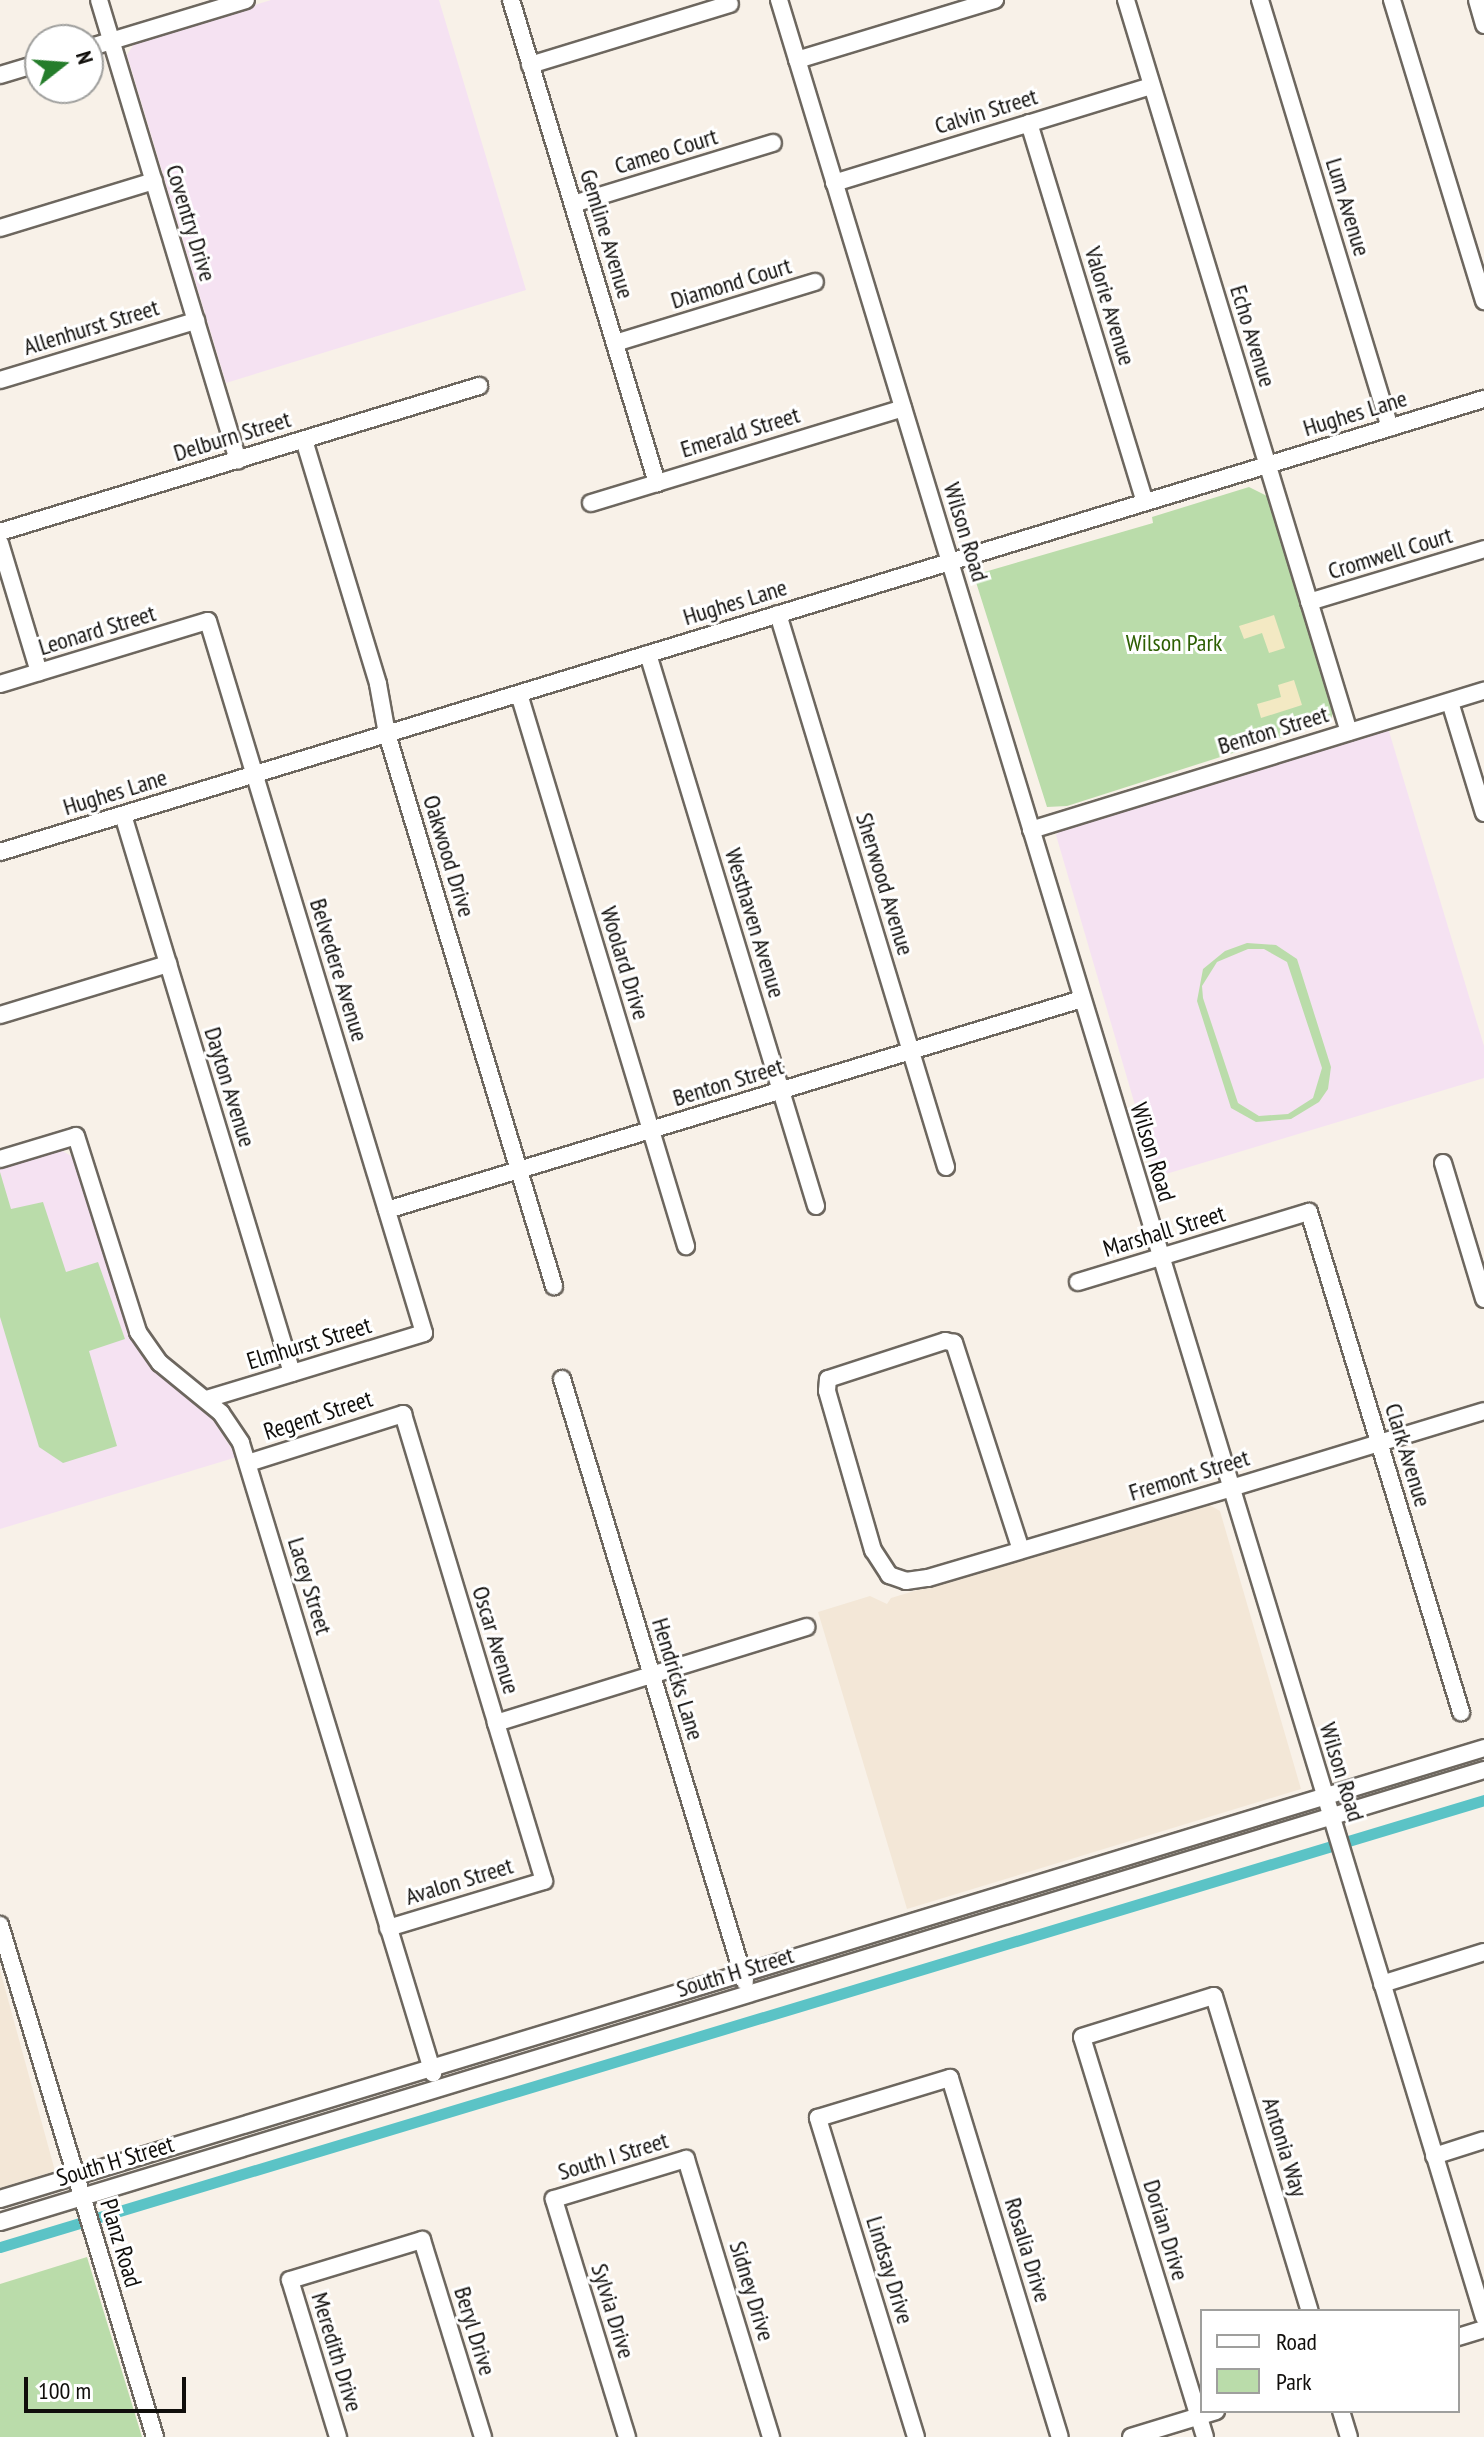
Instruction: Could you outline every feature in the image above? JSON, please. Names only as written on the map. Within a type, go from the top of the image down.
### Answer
[{"type":"street","name":"Coventry Drive","points":[[99,0],[238,460]]},
{"type":"street","points":[[104,43],[246,0]]},
{"type":"street","name":"Gemline Avenue","points":[[511,0],[657,483]]},
{"type":"street","name":"Wilson Road","points":[[779,0],[1484,2317]]},
{"type":"street","points":[[797,60],[995,0]]},
{"type":"street","name":"Echo Avenue","points":[[1126,0],[1349,732]]},
{"type":"street","name":"Lum Avenue","points":[[1260,0],[1390,428]]},
{"type":"street","points":[[1392,0],[1484,301]]},
{"type":"street","points":[[1477,0],[1484,25]]},
{"type":"street","points":[[530,65],[730,4]]},
{"type":"street","points":[[0,75],[24,68]]},
{"type":"street","name":"Calvin Street","points":[[834,183],[1152,86]]},
{"type":"street","name":"Valorie Avenue","points":[[1029,123],[1145,502]]},
{"type":"street","name":"Cameo Court","points":[[573,204],[773,143]]},
{"type":"street","points":[[0,228],[154,181]]},
{"type":"street","name":"Diamond Court","points":[[615,343],[815,282]]},
{"type":"street","name":"Allenhurst Street","points":[[0,380],[196,321]]},
{"type":"street","name":"Delburn Street","points":[[0,532],[479,386]]},
{"type":"street","name":"Hughes Lane","points":[[0,852],[1484,399]]},
{"type":"street","name":"Emerald Street","points":[[591,503],[903,408]]},
{"type":"street","name":"Oakwood Drive","points":[[304,440],[378,684],[387,734],[554,1286]]},
{"type":"street","points":[[0,543],[39,672]]},
{"type":"street","name":"Cromwell Court","points":[[1309,602],[1484,549]]},
{"type":"street","name":"Sherwood Avenue","points":[[778,614],[946,1167]]},
{"type":"street","name":"Leonard Street","points":[[0,684],[208,621]]},
{"type":"street","name":"Belvedere Avenue","points":[[208,621],[424,1333]]},
{"type":"street","name":"Westhaven Avenue","points":[[648,654],[816,1206]]},
{"type":"street","name":"Benton Street","points":[[1031,830],[1484,691]]},
{"type":"street","name":"Woolard Drive","points":[[519,694],[686,1246]]},
{"type":"street","points":[[1450,702],[1484,813]]},
{"type":"street","name":"Dayton Avenue","points":[[123,815],[292,1373]]},
{"type":"street","points":[[0,1015],[168,964]]},
{"type":"street","name":"Benton Street","points":[[387,1210],[1082,999]]},
{"type":"street","name":"Lacey Street","points":[[0,1159],[76,1136],[138,1332],[160,1363],[207,1399],[232,1428],[248,1463],[437,2086]]},
{"type":"street","points":[[1443,1163],[1484,1299]]},
{"type":"street","name":"Marshall Street","points":[[1078,1282],[1309,1212]]},
{"type":"street","name":"Clark Avenue","points":[[1309,1212],[1461,1712]]},
{"type":"street","name":"Elmhurst Street","points":[[207,1399],[424,1333]]},
{"type":"street","name":"Fremont Street","points":[[1021,1550],[961,1354],[954,1343],[945,1341],[835,1375],[826,1385],[873,1550],[889,1575],[906,1581],[1021,1550],[1484,1411]]},
{"type":"street","name":"Hendricks Lane","points":[[562,1379],[748,1993]]},
{"type":"street","name":"Regent Street","points":[[248,1463],[403,1414]]},
{"type":"street","name":"Oscar Avenue","points":[[403,1414],[544,1881]]},
{"type":"street","points":[[496,1723],[806,1627]]},
{"type":"street","name":"South H Street","points":[[0,2199],[1484,1748]]},
{"type":"street","name":"South H Street","points":[[0,2222],[437,2086],[1484,1770]]},
{"type":"street","name":"Avalon Street","points":[[388,1928],[544,1881]]},
{"type":"street","name":"Planz Road","points":[[0,1925],[155,2437]]},
{"type":"street","points":[[1382,1984],[1484,1952]]},
{"type":"street","name":"Antonia Way","points":[[1082,2037],[1214,1996],[1309,2309]]},
{"type":"street","name":"Dorian Drive","points":[[1082,2037],[1205,2437]]},
{"type":"street","name":"Rosalia Drive","points":[[818,2118],[950,2078],[1060,2437]]},
{"type":"street","name":"Lindsay Drive","points":[[818,2118],[916,2437]]},
{"type":"street","points":[[1434,2156],[1484,2140]]},
{"type":"street","name":"South I Street","points":[[554,2199],[686,2159]]},
{"type":"street","name":"Sidney Drive","points":[[686,2159],[771,2437]]},
{"type":"street","name":"Sylvia Drive","points":[[554,2199],[627,2437]]},
{"type":"street","name":"Beryl Drive","points":[[290,2280],[422,2240],[483,2437]]},
{"type":"street","name":"Meredith Drive","points":[[290,2280],[338,2437]]},
{"type":"street","points":[[1460,2336],[1484,2329]]},
{"type":"street","points":[[1131,2437],[1209,2413]]},
{"type":"street","points":[[1342,2413],[1349,2437]]},
{"type":"shaded area","points":[[271,0],[439,0],[526,290],[226,383],[127,55],[136,41]]},
{"type":"shaded area","points":[[1388,728],[1484,1046],[1484,1078],[1156,1177],[1056,835],[1063,827]]},
{"type":"shaded area","points":[[59,1149],[73,1157],[131,1336],[150,1364],[205,1408],[237,1457],[0,1529],[0,1166]]},
{"type":"shaded area","points":[[1206,1503],[1220,1511],[1301,1789],[907,1909],[818,1612],[870,1596],[887,1604],[891,1598]]},
{"type":"shaded area","points":[[0,1970],[55,2171],[0,2188]]},
{"type":"green space","name":"Wilson Park","points":[[1249,487],[1267,496],[1333,713],[1330,722],[1067,806],[1047,807],[975,579],[981,573],[1153,523],[1152,517]]},
{"type":"green space","points":[[1247,943],[1276,945],[1297,959],[1331,1067],[1328,1089],[1319,1102],[1291,1119],[1256,1122],[1231,1108],[1197,1001],[1203,969],[1225,951]],"holes":[[[1248,949],[1264,949],[1287,962],[1322,1068],[1313,1098],[1288,1114],[1259,1116],[1238,1103],[1203,998],[1202,986],[1217,962]]]},
{"type":"green space","points":[[0,1172],[11,1209],[43,1202],[66,1272],[98,1262],[125,1339],[89,1351],[117,1446],[63,1463],[39,1447],[0,1317]]},
{"type":"green space","points":[[87,2257],[142,2437],[0,2437],[0,2284]]},
{"type":"sand","points":[[1274,615],[1285,648],[1269,653],[1262,633],[1244,639],[1239,626]]},
{"type":"sand","points":[[1294,680],[1302,705],[1261,718],[1257,704],[1281,697],[1278,685]]},
{"type":"waterway","points":[[0,2247],[1484,1800]]}]
